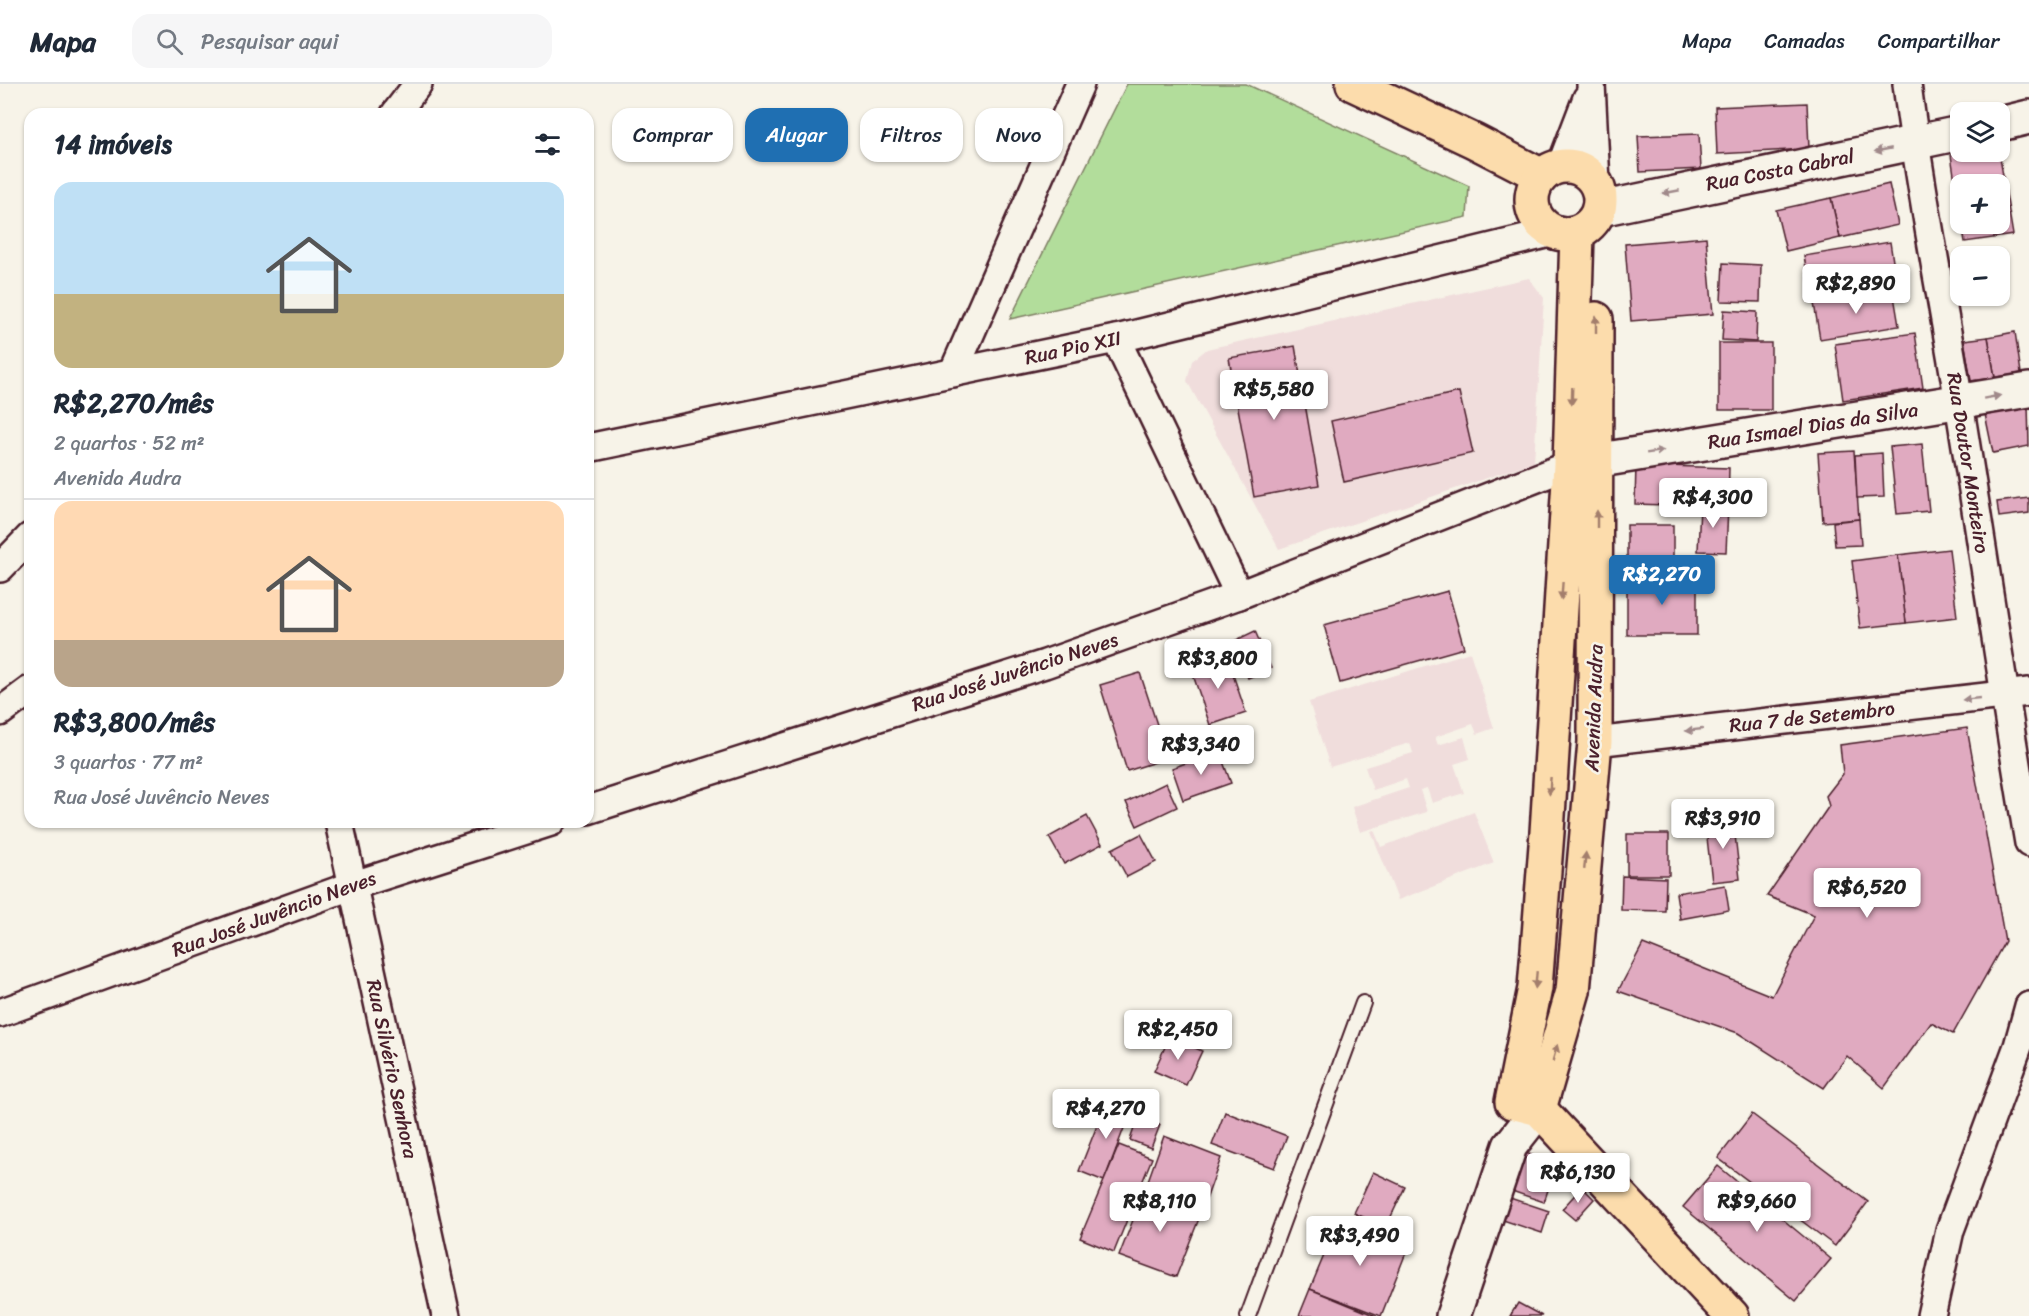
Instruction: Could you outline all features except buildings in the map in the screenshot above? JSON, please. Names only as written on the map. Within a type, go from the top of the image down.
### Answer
[{"type":"main road","points":[[1353,84],[1474,141],[1551,171],[1581,169],[1584,215],[1541,226],[1533,208],[1535,185],[1551,171]]},
{"type":"main road","name":"Avenida Audra","points":[[1525,1105],[1573,991],[1595,742],[1584,463],[1584,215]]},
{"type":"main road","name":"Avenida Audra","points":[[1525,1105],[1584,463]]},
{"type":"main road","points":[[1525,1105],[1732,1316]]},
{"type":"street","points":[[400,108],[418,84]]},
{"type":"street","points":[[954,373],[1080,84]]},
{"type":"street","name":"Rua Doutor Monteiro","points":[[1907,84],[1914,144],[1959,403],[2016,694],[2029,843]]},
{"type":"street","points":[[1551,171],[1591,86]]},
{"type":"street","points":[[1584,215],[1591,86]]},
{"type":"street","points":[[2010,122],[2029,117]]},
{"type":"street","name":"Rua Costa Cabral","points":[[1584,215],[1950,135]]},
{"type":"street","name":"Rua Pio XII","points":[[594,447],[1116,339],[1584,215]]},
{"type":"street","points":[[1116,339],[1239,595]]},
{"type":"street","name":"Rua Ismael Dias da Silva","points":[[1584,463],[2029,390]]},
{"type":"street","name":"Rua José Juvêncio Neves","points":[[594,808],[1046,664],[1239,595],[1584,463]]},
{"type":"street","points":[[0,568],[24,543]]},
{"type":"street","points":[[0,712],[24,694]]},
{"type":"street","name":"Rua 7 de Setembro","points":[[1595,742],[2016,694]]},
{"type":"street","name":"Rua Silvério Senhora","points":[[340,828],[446,1316]]},
{"type":"street","name":"Rua José Juvêncio Neves","points":[[0,1013],[351,886],[532,828]]},
{"type":"street","points":[[1931,1316],[1950,1230],[2024,1045],[2029,1006]]},
{"type":"street","name":"Avenida Audra","points":[[1453,1316],[1525,1105]]},
{"type":"lane","points":[[1248,1316],[1363,1003]]},
{"type":"shaded area","points":[[1529,278],[1544,298],[1534,462],[1279,549],[1187,381],[1192,361],[1207,349]]},
{"type":"shaded area","points":[[1470,652],[1494,728],[1477,734],[1473,724],[1435,737],[1438,745],[1464,737],[1470,759],[1454,764],[1464,793],[1432,803],[1427,788],[1420,790],[1427,812],[1360,832],[1352,807],[1409,788],[1406,779],[1373,790],[1365,767],[1413,753],[1410,743],[1330,767],[1309,702]]},
{"type":"shaded area","points":[[1474,812],[1494,863],[1398,900],[1371,831],[1374,830],[1381,847]]},
{"type":"green space","points":[[1127,84],[1246,84],[1469,186],[1467,217],[1010,319]]}]
